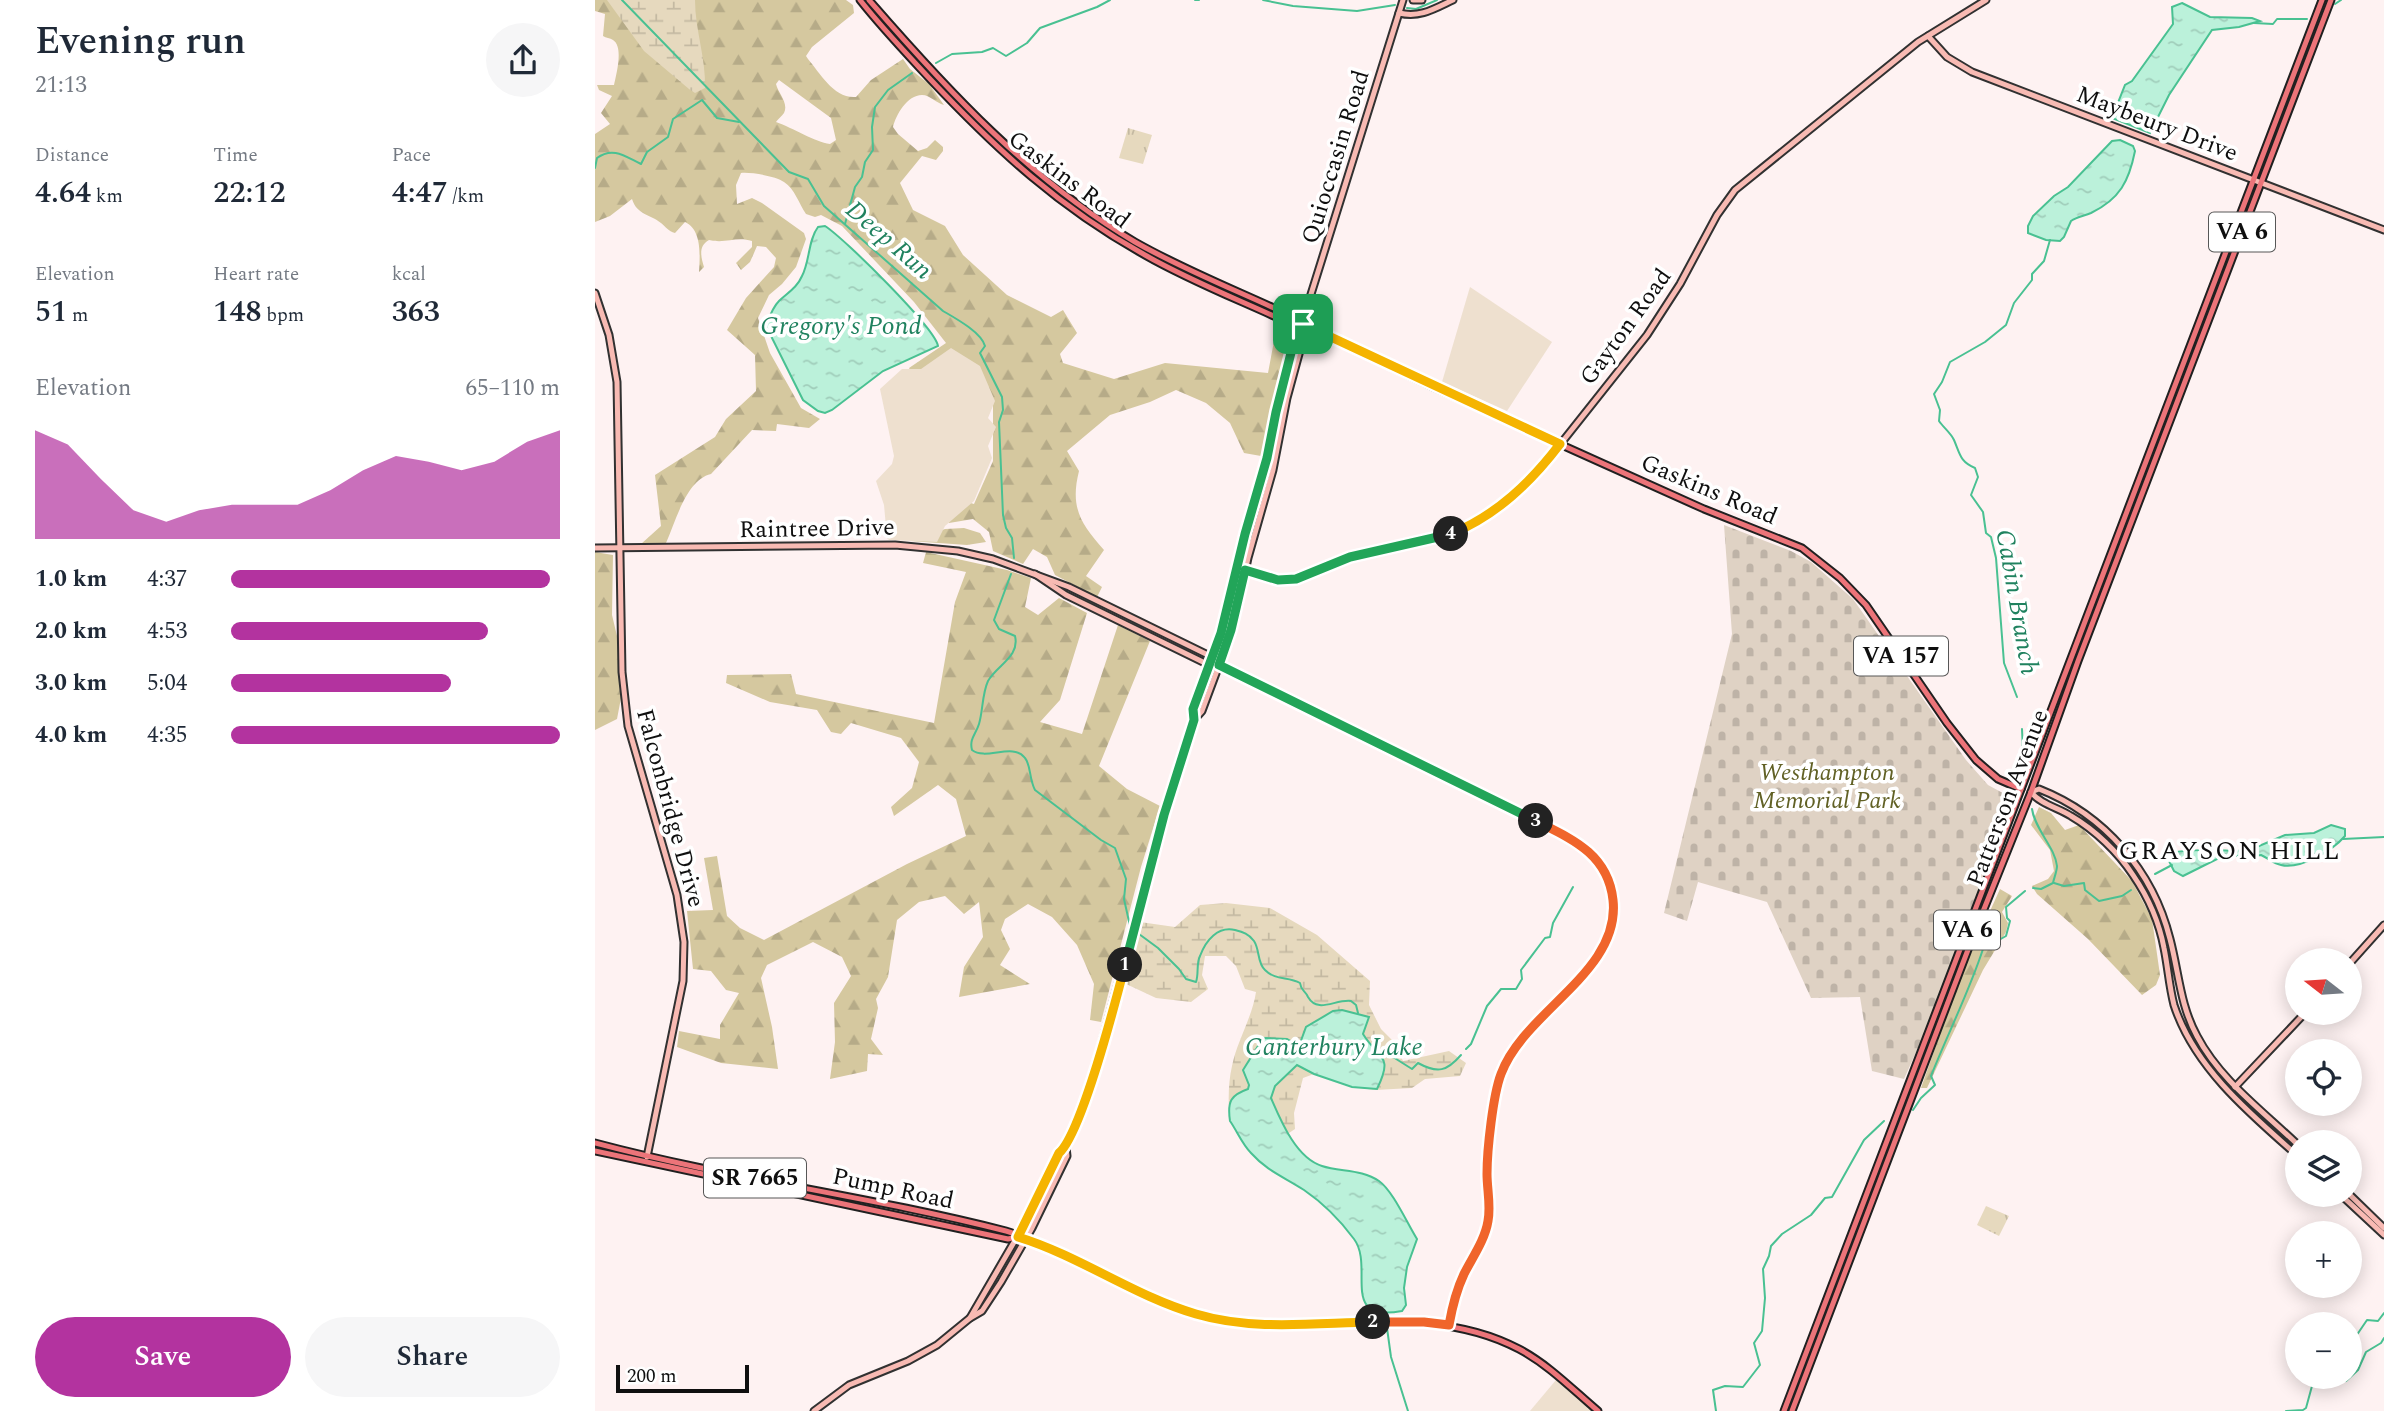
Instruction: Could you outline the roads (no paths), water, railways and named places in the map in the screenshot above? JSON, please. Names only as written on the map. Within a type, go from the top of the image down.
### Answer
[{"type":"main road","name":"Gaskins Road","points":[[860,0],[979,132],[1059,199],[1116,238],[1174,270],[1290,323],[1303,324]]},
{"type":"main road","name":"Gaskins Road","points":[[869,0],[988,130],[1052,184],[1120,232],[1153,251],[1303,324],[1560,444],[1732,521],[1786,541],[1815,558],[1867,605],[1959,740],[1976,760],[1998,779],[2021,789]]},
{"type":"main road","name":"Patterson Avenue","points":[[1784,1411],[2322,0]]},
{"type":"main road","name":"Patterson Avenue","points":[[1792,1411],[2031,792],[2078,661],[2331,0]]},
{"type":"main road","name":"VA 157","points":[[2021,789],[2031,792]]},
{"type":"main road","name":"Pump Road","points":[[595,1143],[1010,1232],[1174,1307],[1215,1319],[1269,1324],[1424,1322],[1449,1325],[1491,1337],[1526,1353],[1548,1367],[1598,1411]]},
{"type":"main road","name":"Pump Road","points":[[595,1151],[1007,1239],[1018,1237]]},
{"type":"street","name":"Quioccasin Road","points":[[1237,568],[1267,458],[1294,341],[1303,324],[1403,0]]},
{"type":"street","points":[[1413,0],[1422,0]]},
{"type":"street","points":[[1399,13],[1425,13],[1453,0]]},
{"type":"street","name":"Gayton Road","points":[[1237,568],[1278,580],[1296,579],[1350,557],[1458,531],[1496,509],[1521,490],[1647,335],[1681,284],[1721,209],[1735,190],[1928,36],[1986,0]]},
{"type":"street","name":"Maybeury Drive","points":[[1928,36],[1947,57],[1964,69],[2384,230]]},
{"type":"street","name":"Falconbridge Drive","points":[[595,293],[609,335],[617,382],[625,713],[637,764],[677,895],[684,942],[681,993],[645,1163]]},
{"type":"street","name":"Quioccasin Road","points":[[1245,570],[1273,470],[1287,398],[1302,343],[1303,324]]},
{"type":"street","name":"Raintree Drive","points":[[595,548],[908,545],[979,555],[1079,591],[1208,655],[1211,661],[1579,843],[1596,857],[1609,880],[1613,898],[1610,933],[1600,953],[1524,1037],[1501,1074],[1487,1169],[1488,1224],[1459,1284],[1449,1325]]},
{"type":"street","points":[[970,1318],[1018,1237],[1059,1153],[1066,1147],[1079,1116],[1110,1018],[1164,815],[1194,720],[1193,709],[1224,625],[1237,568]]},
{"type":"street","points":[[1194,720],[1202,711],[1231,630],[1245,570]]},
{"type":"street","points":[[2285,1133],[2236,1086],[2206,1051],[2189,1019],[2178,984],[2166,923],[2152,890],[2139,869],[2114,838],[2087,814],[2069,802],[2039,789],[2031,792],[2036,799],[2069,814],[2090,829],[2130,871],[2148,900],[2157,922],[2173,1002],[2184,1031],[2207,1068],[2285,1144]]},
{"type":"street","points":[[2363,948],[2384,925]]},
{"type":"street","points":[[2230,1092],[2293,1026]]},
{"type":"street","points":[[814,1411],[849,1385],[908,1361],[937,1345],[982,1311],[1025,1240],[1067,1156],[1066,1147]]},
{"type":"street","points":[[2354,1207],[2384,1235]]},
{"type":"street","points":[[2362,1207],[2384,1228]]},
{"type":"water","points":[[2182,3],[2210,17],[2252,18],[2260,21],[2212,30],[2169,95],[2150,133],[2112,118],[2125,85],[2132,81],[2173,24],[2172,7]]},
{"type":"water","points":[[2120,140],[2133,146],[2135,151],[2130,171],[2116,195],[2101,208],[2071,221],[2060,241],[2046,240],[2028,233],[2033,216],[2068,187],[2112,141]]},
{"type":"water","name":"Gregory's Pond","points":[[825,226],[906,303],[938,346],[883,371],[825,413],[803,400],[766,326],[777,304],[800,280],[815,232],[818,227]]},
{"type":"water","points":[[2331,825],[2345,829],[2345,836],[2324,853],[2297,865],[2278,864],[2261,855],[2225,855],[2183,876],[2174,871],[2166,855],[2201,850],[2237,852],[2241,849],[2252,849],[2285,835],[2314,833]]},
{"type":"water","name":"Canterbury Lake","points":[[1342,1010],[1369,1017],[1363,1034],[1384,1063],[1377,1089],[1352,1087],[1297,1065],[1275,1086],[1271,1098],[1291,1138],[1304,1155],[1322,1166],[1372,1177],[1384,1186],[1395,1200],[1417,1239],[1407,1267],[1404,1288],[1406,1305],[1402,1311],[1382,1312],[1370,1309],[1364,1301],[1359,1251],[1354,1239],[1318,1200],[1257,1159],[1245,1146],[1230,1121],[1231,1100],[1248,1089],[1243,1070],[1263,1038],[1287,1039],[1299,1046],[1306,1027],[1333,1011]]},
{"type":"waterway","name":"Deep Run","points":[[622,0],[789,172],[808,179],[824,206],[943,311],[967,326],[983,341],[985,346],[980,353],[1002,397],[1003,410],[999,422],[1003,515],[1012,538],[1014,558]]},
{"type":"waterway","points":[[936,63],[952,54],[982,52],[993,48],[1006,56],[1027,43],[1040,28],[1110,0]]},
{"type":"waterway","points":[[1263,0],[1293,6],[1357,11],[1395,5]]},
{"type":"waterway","points":[[1407,8],[1416,9],[1437,0]]},
{"type":"waterway","name":"Cabin Branch","points":[[2335,4],[2341,0]]},
{"type":"waterway","name":"Cabin Branch","points":[[2254,23],[2273,24],[2277,19],[2307,19]]},
{"type":"waterway","points":[[845,224],[855,187],[873,150],[875,107],[888,90],[912,73]]},
{"type":"waterway","points":[[595,168],[597,158],[609,153],[619,154],[641,164],[647,152],[668,137],[673,119],[702,100],[717,118],[739,122]]},
{"type":"waterway","name":"Cabin Branch","points":[[2017,697],[2004,663],[1996,558],[1991,537],[1986,533],[1983,512],[1971,495],[1978,477],[1975,468],[1963,460],[1953,437],[1939,421],[1940,410],[1934,394],[1950,362],[1985,342],[2006,325],[2014,303],[2032,280],[2032,274],[2044,261],[2050,240]]},
{"type":"waterway","name":"Deep Run","points":[[1011,574],[994,620],[999,629],[1015,636],[1016,643],[1011,655],[988,681],[979,724],[972,740],[972,750],[985,754],[1007,751],[1020,754],[1027,761],[1035,790],[1115,848],[1126,879],[1124,899],[1130,926]]},
{"type":"waterway","name":"Cabin Branch","points":[[2022,729],[2023,752]]},
{"type":"waterway","name":"Cabin Branch","points":[[2032,809],[2057,866],[2053,883],[2041,889],[2033,888]]},
{"type":"waterway","points":[[2343,839],[2384,837]]},
{"type":"waterway","points":[[2155,874],[2172,865]]},
{"type":"waterway","points":[[2054,883],[2064,886],[2084,883],[2085,890],[2099,901],[2122,896],[2131,890]]},
{"type":"waterway","points":[[1466,1049],[1471,1044],[1487,1006],[1501,989],[1516,989],[1522,979],[1521,970],[1545,938],[1550,937],[1553,923],[1573,887]]},
{"type":"waterway","name":"Cabin Branch","points":[[1913,1110],[1935,1085],[1931,1076],[1983,949],[2006,936],[2010,921],[2006,907],[2025,891]]},
{"type":"waterway","name":"Deep Run","points":[[1139,934],[1158,948],[1186,979],[1196,982],[1199,959],[1209,940],[1223,930],[1241,932],[1254,941],[1262,967],[1269,973],[1300,983],[1301,988],[1317,1005],[1351,1001],[1356,1005],[1358,1013]]},
{"type":"waterway","points":[[1381,1056],[1393,1057],[1412,1069],[1418,1063],[1437,1070],[1451,1065],[1461,1055]]},
{"type":"waterway","name":"Cabin Branch","points":[[1716,1411],[1713,1390],[1725,1386],[1743,1387],[1760,1365],[1754,1343],[1762,1331],[1765,1298],[1763,1269],[1771,1246],[1782,1234],[1811,1215],[1825,1198],[1832,1197],[1864,1140],[1884,1121]]},
{"type":"waterway","points":[[2362,1327],[2367,1320],[2378,1321],[2384,1313]]},
{"type":"waterway","name":"Deep Run","points":[[1387,1328],[1391,1357],[1408,1411]]},
{"type":"waterway","points":[[2286,1411],[2306,1408],[2312,1386],[2315,1384],[2346,1381],[2358,1370],[2366,1352],[2381,1343],[2384,1338]]},
{"type":"district","name":"GRAYSON HILL","points":[[2230,851]]},
{"type":"park label","name":"Westhampton Memorial Park","points":[[1827,787]]}]
